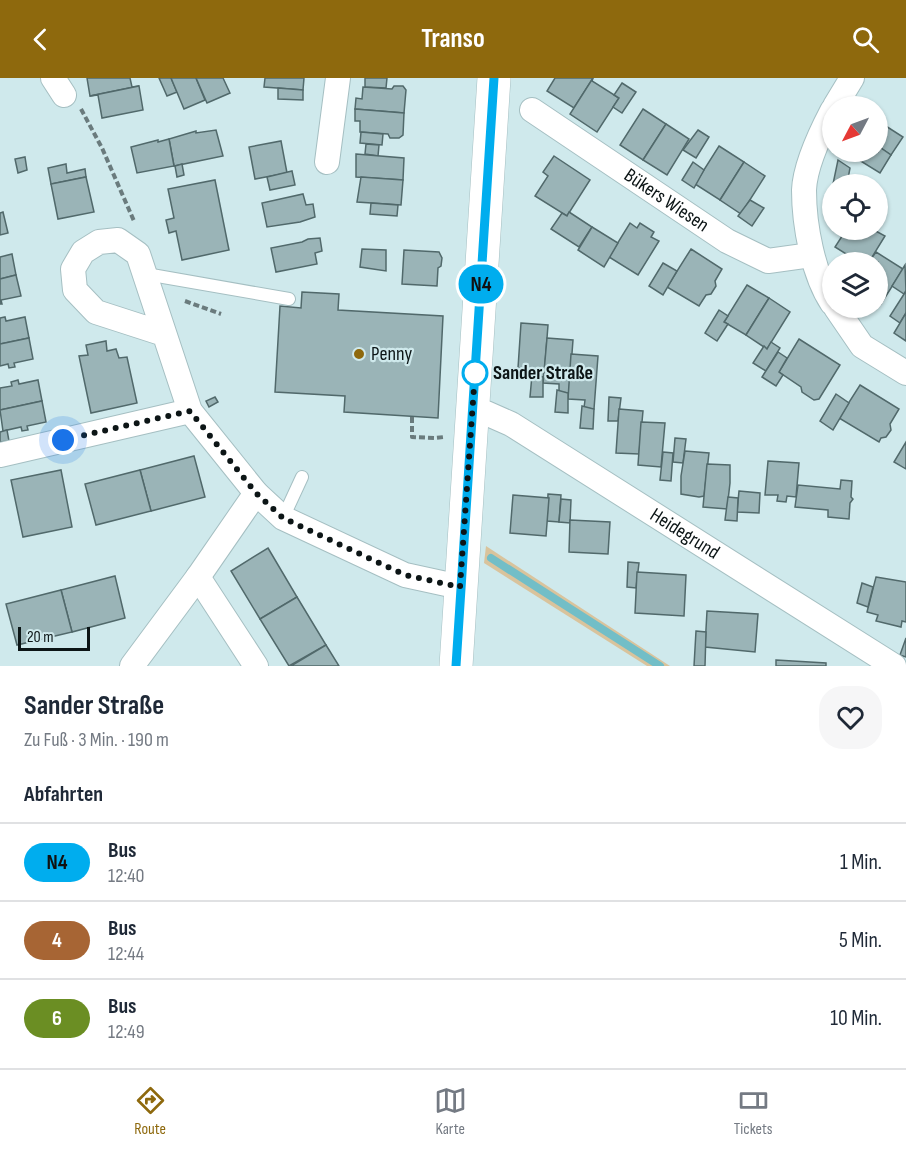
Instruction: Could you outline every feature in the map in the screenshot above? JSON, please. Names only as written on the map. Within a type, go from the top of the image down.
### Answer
[{"type":"street","points":[[327,162],[338,78]]},
{"type":"street","points":[[456,666],[494,78]]},
{"type":"street","points":[[841,96],[852,78]]},
{"type":"street","name":"Bükers Wiesen","points":[[532,110],[727,241],[768,261],[811,255]]},
{"type":"street","points":[[822,134],[813,154],[804,189],[811,255],[822,282]]},
{"type":"street","points":[[164,334],[96,312],[75,290],[73,269],[83,252],[99,242],[118,240],[142,264],[190,411],[256,493],[283,518],[405,575],[460,587]]},
{"type":"street","points":[[843,318],[862,346],[906,373]]},
{"type":"street","points":[[0,455],[190,411]]},
{"type":"street","name":"Heidegrund","points":[[473,411],[486,413],[511,424],[894,666]]},
{"type":"street","points":[[132,666],[256,493]]},
{"type":"street","points":[[198,577],[256,666]]},
{"type":"lane","points":[[142,264],[289,299]]},
{"type":"lane","points":[[283,518],[302,477]]},
{"type":"path","points":[[59,86],[73,98],[102,148],[139,233],[142,264]]},
{"type":"path","points":[[412,417],[412,437],[451,436]]},
{"type":"shaded area","points":[[486,546],[670,666],[647,666],[484,563]]},
{"type":"building","points":[[87,78],[130,78],[132,87],[139,86],[90,96]]},
{"type":"building","points":[[159,78],[171,78],[177,92],[167,96]]},
{"type":"building","points":[[171,78],[196,78],[205,100],[184,109]]},
{"type":"building","points":[[196,78],[223,78],[230,93],[207,103]]},
{"type":"building","points":[[265,78],[304,78],[303,90],[264,87]]},
{"type":"building","points":[[365,78],[387,78],[386,88],[365,87]]},
{"type":"building","points":[[555,78],[593,78],[574,108],[547,91]]},
{"type":"building","points":[[593,78],[592,81],[619,98],[597,132],[570,114]]},
{"type":"building","points":[[622,83],[636,92],[622,113],[613,107],[619,98],[614,95]]},
{"type":"building","points":[[139,86],[143,110],[102,118],[98,95],[90,96]]},
{"type":"building","points":[[394,86],[403,86],[406,90],[404,113],[355,109],[356,98],[362,99],[363,87],[392,89]]},
{"type":"building","points":[[278,88],[303,90],[303,100],[278,99]]},
{"type":"building","points":[[355,109],[404,113],[403,135],[399,138],[390,138],[388,134],[360,132],[360,121],[355,121]]},
{"type":"building","points":[[643,109],[666,124],[643,160],[620,145]]},
{"type":"building","points":[[666,124],[689,139],[667,175],[643,160]]},
{"type":"building","points":[[888,127],[903,137],[891,155],[888,153]]},
{"type":"building","points":[[216,130],[223,156],[174,166],[169,139],[196,131],[196,133]]},
{"type":"building","points":[[698,130],[709,137],[696,158],[683,150]]},
{"type":"building","points":[[361,132],[383,134],[382,145],[360,143]]},
{"type":"building","points":[[169,139],[174,166],[137,173],[131,147]]},
{"type":"building","points":[[281,141],[287,173],[255,179],[249,147]]},
{"type":"building","points":[[366,144],[379,145],[378,156],[365,154]]},
{"type":"building","points":[[719,146],[744,162],[720,200],[695,184]]},
{"type":"building","points":[[356,154],[404,158],[403,180],[356,177]]},
{"type":"building","points":[[554,156],[590,180],[567,216],[535,196],[548,176],[543,172]]},
{"type":"building","points":[[25,157],[27,170],[18,173],[15,159]]},
{"type":"building","points":[[693,162],[704,170],[694,188],[682,180]]},
{"type":"building","points":[[744,162],[765,176],[741,214],[720,200]]},
{"type":"building","points":[[838,162],[850,168],[849,174],[835,174]]},
{"type":"building","points":[[862,162],[887,162],[880,173]]},
{"type":"building","points":[[66,164],[67,173],[85,169],[86,177],[51,184],[48,168]]},
{"type":"building","points":[[182,164],[184,175],[177,177],[175,166]]},
{"type":"building","points":[[292,171],[295,185],[270,190],[267,177]]},
{"type":"building","points":[[86,177],[94,212],[58,219],[51,184]]},
{"type":"building","points":[[361,177],[403,180],[401,205],[357,202]]},
{"type":"building","points":[[215,180],[229,250],[182,260],[176,231],[169,233],[166,220],[174,218],[168,189]]},
{"type":"building","points":[[303,194],[306,205],[313,204],[315,217],[300,222],[267,227],[262,203]]},
{"type":"building","points":[[750,200],[764,208],[752,226],[738,216]]},
{"type":"building","points":[[371,203],[398,205],[397,216],[370,214]]},
{"type":"building","points":[[3,212],[8,233],[0,235],[0,213]]},
{"type":"building","points":[[569,212],[592,227],[579,247],[551,229],[562,213],[567,216]]},
{"type":"building","points":[[630,223],[637,228],[640,223],[654,232],[651,237],[659,241],[638,275],[609,257]]},
{"type":"building","points":[[592,227],[618,243],[604,267],[578,250]]},
{"type":"building","points":[[320,238],[322,251],[315,253],[317,264],[276,272],[271,248]]},
{"type":"building","points":[[840,240],[883,240],[875,252],[843,252],[835,247]]},
{"type":"building","points":[[362,249],[386,250],[386,271],[360,267]]},
{"type":"building","points":[[691,249],[722,269],[715,281],[716,286],[699,306],[667,287]]},
{"type":"building","points":[[404,250],[439,252],[442,258],[441,266],[438,268],[437,286],[402,284]]},
{"type":"building","points":[[12,254],[16,275],[0,279],[0,257]]},
{"type":"building","points":[[888,260],[903,269],[888,293]]},
{"type":"building","points":[[663,263],[677,271],[663,295],[649,286]]},
{"type":"building","points":[[905,265],[906,291],[904,294],[892,286]]},
{"type":"building","points":[[16,275],[21,296],[1,300],[2,304],[0,304],[0,279]]},
{"type":"building","points":[[747,285],[769,298],[746,335],[724,322]]},
{"type":"building","points":[[906,291],[906,313],[900,323],[890,316]]},
{"type":"building","name":"Penny","points":[[302,292],[339,294],[338,310],[443,316],[438,418],[344,412],[345,396],[275,392],[280,306],[301,308]]},
{"type":"building","points":[[769,298],[790,312],[767,349],[746,335]]},
{"type":"building","points":[[719,310],[728,316],[724,322],[728,324],[717,341],[705,333]]},
{"type":"building","points":[[906,313],[906,341],[894,333]]},
{"type":"building","points":[[5,317],[6,321],[25,317],[29,338],[0,344],[0,318]]},
{"type":"building","points":[[521,323],[548,325],[544,377],[534,376],[534,369],[518,368]]},
{"type":"building","points":[[29,338],[33,359],[14,363],[15,367],[9,368],[8,364],[0,366],[0,344]]},
{"type":"building","points":[[547,338],[573,340],[569,393],[559,392],[559,384],[543,383]]},
{"type":"building","points":[[799,339],[840,365],[819,399],[814,400],[802,392],[801,387],[779,372]]},
{"type":"building","points":[[106,341],[107,351],[116,349],[119,358],[127,357],[137,403],[91,413],[79,356],[88,355],[86,345]]},
{"type":"building","points":[[771,342],[780,348],[766,371],[753,363],[764,346],[767,349]]},
{"type":"building","points":[[778,352],[787,358],[779,372],[783,375],[776,386],[762,377]]},
{"type":"building","points":[[571,354],[598,356],[594,409],[584,408],[585,400],[568,399]]},
{"type":"building","points":[[532,375],[543,377],[543,397],[530,397]]},
{"type":"building","points":[[18,380],[19,384],[38,380],[42,401],[0,410],[0,388],[12,386],[11,382]]},
{"type":"building","points":[[860,385],[899,409],[890,424],[891,430],[879,442],[839,418]]},
{"type":"building","points":[[557,390],[568,393],[568,413],[555,412]]},
{"type":"building","points":[[836,394],[849,403],[833,430],[820,421]]},
{"type":"building","points":[[215,397],[218,402],[209,407],[206,401]]},
{"type":"building","points":[[609,397],[621,398],[618,421],[608,421]]},
{"type":"building","points":[[42,401],[46,422],[27,426],[28,430],[22,431],[21,427],[3,431],[0,410]]},
{"type":"building","points":[[582,406],[594,409],[593,429],[580,428]]},
{"type":"building","points":[[619,409],[643,411],[639,454],[616,453]]},
{"type":"building","points":[[641,422],[665,423],[661,467],[638,465]]},
{"type":"building","points":[[7,430],[9,441],[0,442],[0,432]]},
{"type":"building","points":[[675,438],[686,439],[683,463],[673,462]]},
{"type":"building","points":[[906,442],[906,469],[894,462]]},
{"type":"building","points":[[685,451],[709,453],[704,496],[681,494]]},
{"type":"building","points":[[663,452],[673,453],[671,481],[660,480]]},
{"type":"building","points":[[194,456],[205,497],[151,511],[140,470]]},
{"type":"building","points":[[768,461],[799,463],[796,497],[787,496],[786,502],[777,501],[778,495],[765,495]]},
{"type":"building","points":[[707,464],[730,465],[727,509],[703,507]]},
{"type":"building","points":[[61,470],[72,527],[23,537],[11,480]]},
{"type":"building","points":[[140,470],[151,511],[96,525],[85,484]]},
{"type":"building","points":[[841,480],[852,481],[851,497],[853,499],[850,503],[849,519],[828,517],[828,510],[795,507],[798,485],[840,489]]},
{"type":"building","points":[[739,491],[760,493],[759,513],[737,512]]},
{"type":"building","points":[[548,494],[561,495],[559,522],[547,521]]},
{"type":"building","points":[[513,495],[549,498],[546,536],[510,533]]},
{"type":"building","points":[[728,497],[738,498],[737,521],[725,520]]},
{"type":"building","points":[[561,499],[571,500],[570,523],[559,522]]},
{"type":"building","points":[[570,520],[610,522],[608,554],[569,552]]},
{"type":"building","points":[[268,548],[297,597],[260,619],[231,571]]},
{"type":"building","points":[[628,562],[639,563],[636,588],[627,587]]},
{"type":"building","points":[[637,572],[686,575],[684,616],[635,613]]},
{"type":"building","points":[[115,576],[125,618],[72,632],[61,590]]},
{"type":"building","points":[[876,577],[906,582],[906,622],[902,621],[901,627],[876,621],[878,615],[867,612]]},
{"type":"building","points":[[862,583],[873,587],[868,607],[857,603]]},
{"type":"building","points":[[61,590],[72,632],[17,645],[6,604]]},
{"type":"building","points":[[297,597],[326,645],[289,666],[260,619]]},
{"type":"building","points":[[707,611],[758,614],[755,652],[705,647]]},
{"type":"building","points":[[696,631],[706,632],[705,666],[694,666]]},
{"type":"building","points":[[906,638],[906,657],[900,655]]},
{"type":"building","points":[[326,645],[339,666],[291,666]]},
{"type":"building","points":[[776,660],[826,663],[826,666],[776,666]]},
{"type":"waterway","points":[[491,558],[660,666]]},
{"type":"bus line","name":"N4","points":[[456,666],[494,78]]},
{"type":"place","name":"Penny","points":[[359,354]]},
{"type":"place","name":"Sander Straße","points":[[475,373]]},
{"type":"route","points":[[63,440],[190,411],[256,493],[283,518],[405,575],[460,587],[475,373]]}]
